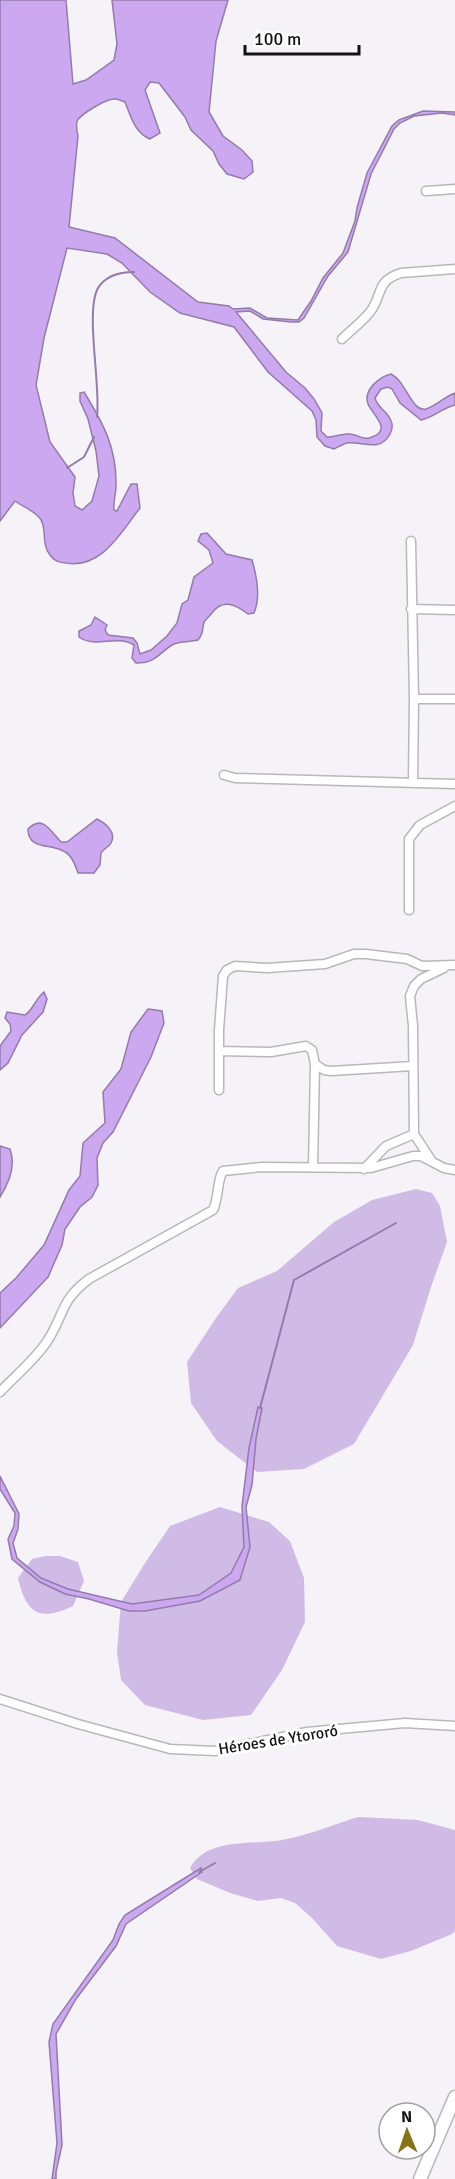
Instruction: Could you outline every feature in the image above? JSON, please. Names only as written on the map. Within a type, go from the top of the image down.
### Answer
[{"type":"main road","points":[[420,2179],[455,2097]]},
{"type":"street","points":[[426,191],[455,189]]},
{"type":"street","points":[[342,339],[370,312],[380,289],[393,275],[455,269]]},
{"type":"street","points":[[411,541],[413,783]]},
{"type":"street","points":[[411,609],[455,610]]},
{"type":"street","points":[[414,699],[455,699]]},
{"type":"street","points":[[224,775],[236,778],[455,784]]},
{"type":"street","points":[[409,910],[410,839],[420,825],[455,806]]},
{"type":"street","points":[[219,1090],[223,976],[227,970],[235,966],[267,968],[325,963],[354,954],[407,960],[422,966],[454,965]]},
{"type":"street","points":[[433,1162],[414,1134],[413,1026],[410,996],[414,986],[428,974],[454,965]]},
{"type":"street","points":[[219,1051],[271,1052],[306,1046],[312,1050],[315,1064],[313,1167]]},
{"type":"street","points":[[315,1064],[324,1070],[331,1071],[413,1066]]},
{"type":"street","points":[[364,1169],[379,1151],[414,1134]]},
{"type":"street","points":[[0,1392],[48,1341],[73,1292],[89,1279],[213,1210],[219,1190],[219,1176],[223,1171],[313,1167],[364,1169],[413,1156],[422,1156],[455,1170]]},
{"type":"street","name":"Héroes de Ytororó","points":[[0,1699],[78,1724],[170,1749],[215,1751],[307,1732],[405,1723],[455,1726]]},
{"type":"shaded area","points":[[0,0],[66,0],[73,84],[86,80],[114,60],[117,44],[112,0],[228,0],[216,41],[209,112],[223,136],[242,150],[252,161],[253,172],[244,179],[227,174],[213,151],[191,130],[185,117],[159,83],[150,82],[145,90],[160,133],[150,139],[137,129],[125,102],[118,99],[111,99],[94,107],[77,121],[78,136],[69,227],[115,238],[198,302],[229,306],[233,309],[250,308],[267,318],[298,320],[323,278],[343,253],[355,221],[367,173],[392,126],[399,120],[423,111],[455,112],[455,115],[442,113],[414,116],[394,129],[371,174],[348,252],[328,276],[304,318],[299,322],[291,322],[263,319],[250,311],[236,312],[286,372],[314,399],[322,413],[321,431],[327,437],[347,434],[366,438],[378,434],[381,426],[368,404],[368,394],[377,381],[391,374],[401,383],[416,406],[421,409],[430,408],[455,393],[455,405],[421,420],[400,403],[392,389],[388,387],[381,389],[375,398],[392,424],[391,432],[386,440],[376,445],[347,443],[334,449],[325,446],[317,437],[316,420],[312,411],[268,372],[234,327],[180,313],[150,292],[122,263],[107,254],[67,248],[44,338],[36,385],[50,442],[75,477],[73,493],[75,506],[82,510],[92,501],[99,476],[88,419],[80,401],[80,393],[84,392],[108,436],[116,472],[114,510],[117,511],[131,484],[137,484],[140,508],[109,547],[100,555],[79,563],[66,563],[53,559],[47,551],[41,520],[15,501],[0,521]]},
{"type":"shaded area","points":[[207,533],[226,554],[252,560],[258,594],[254,613],[248,614],[233,605],[224,604],[215,609],[204,622],[198,640],[174,644],[153,660],[143,663],[136,663],[132,658],[134,645],[127,642],[92,642],[79,637],[79,631],[91,625],[95,617],[107,625],[105,630],[108,635],[133,638],[140,654],[151,650],[167,636],[177,623],[182,604],[188,600],[194,577],[213,563],[209,550],[198,541],[201,534]]},
{"type":"shaded area","points":[[97,819],[109,828],[112,839],[101,853],[100,865],[94,873],[78,873],[70,856],[64,851],[35,843],[29,835],[28,829],[38,823],[50,829],[61,842],[67,842]]},
{"type":"shaded area","points":[[44,992],[47,999],[43,1012],[22,1035],[8,1063],[0,1070],[0,1046],[11,1031],[10,1024],[5,1018],[7,1012],[25,1015]]},
{"type":"shaded area","points":[[148,1009],[162,1011],[164,1023],[151,1057],[113,1132],[103,1143],[97,1158],[98,1185],[92,1197],[80,1207],[65,1229],[62,1245],[48,1277],[0,1328],[0,1293],[44,1245],[69,1190],[80,1176],[83,1143],[105,1123],[103,1092],[121,1069],[131,1032]]},
{"type":"shaded area","points":[[0,1146],[10,1149],[12,1168],[9,1180],[0,1197]]},
{"type":"shaded area","points":[[416,1189],[432,1193],[440,1206],[447,1242],[413,1345],[354,1444],[304,1469],[257,1472],[217,1441],[191,1403],[187,1362],[238,1288],[277,1271],[334,1222],[372,1200]]},
{"type":"shaded area","points":[[258,1407],[262,1408],[256,1439],[252,1485],[246,1507],[250,1547],[240,1580],[200,1601],[145,1611],[129,1611],[65,1594],[40,1582],[12,1559],[8,1539],[14,1526],[15,1513],[0,1489],[0,1476],[19,1514],[18,1529],[13,1543],[17,1558],[41,1578],[68,1589],[132,1604],[199,1595],[231,1573],[244,1547],[242,1506],[249,1448]]},
{"type":"shaded area","points":[[220,1507],[269,1522],[290,1541],[304,1578],[305,1622],[282,1670],[251,1715],[203,1720],[145,1705],[121,1680],[117,1652],[121,1602],[170,1526]]},
{"type":"shaded area","points":[[60,1556],[78,1562],[84,1581],[73,1606],[43,1614],[36,1612],[25,1600],[18,1578],[32,1559]]},
{"type":"shaded area","points":[[358,1817],[418,1820],[455,1830],[455,1931],[452,1934],[411,1951],[381,1959],[337,1946],[295,1903],[281,1898],[258,1901],[230,1893],[197,1879],[190,1868],[208,1851],[220,1847],[287,1839]]},
{"type":"shaded area","points":[[201,1868],[202,1872],[126,1924],[116,1946],[76,1999],[56,2034],[62,2145],[56,2179],[52,2179],[57,2143],[49,2042],[53,2024],[113,1940],[125,1915]]},
{"type":"waterway","points":[[97,417],[93,331],[94,299],[98,288],[109,277],[134,272]]},
{"type":"waterway","points":[[67,468],[84,457],[94,437]]},
{"type":"waterway","points":[[260,1408],[294,1280],[396,1223]]},
{"type":"waterway","points":[[199,1872],[215,1863]]}]
